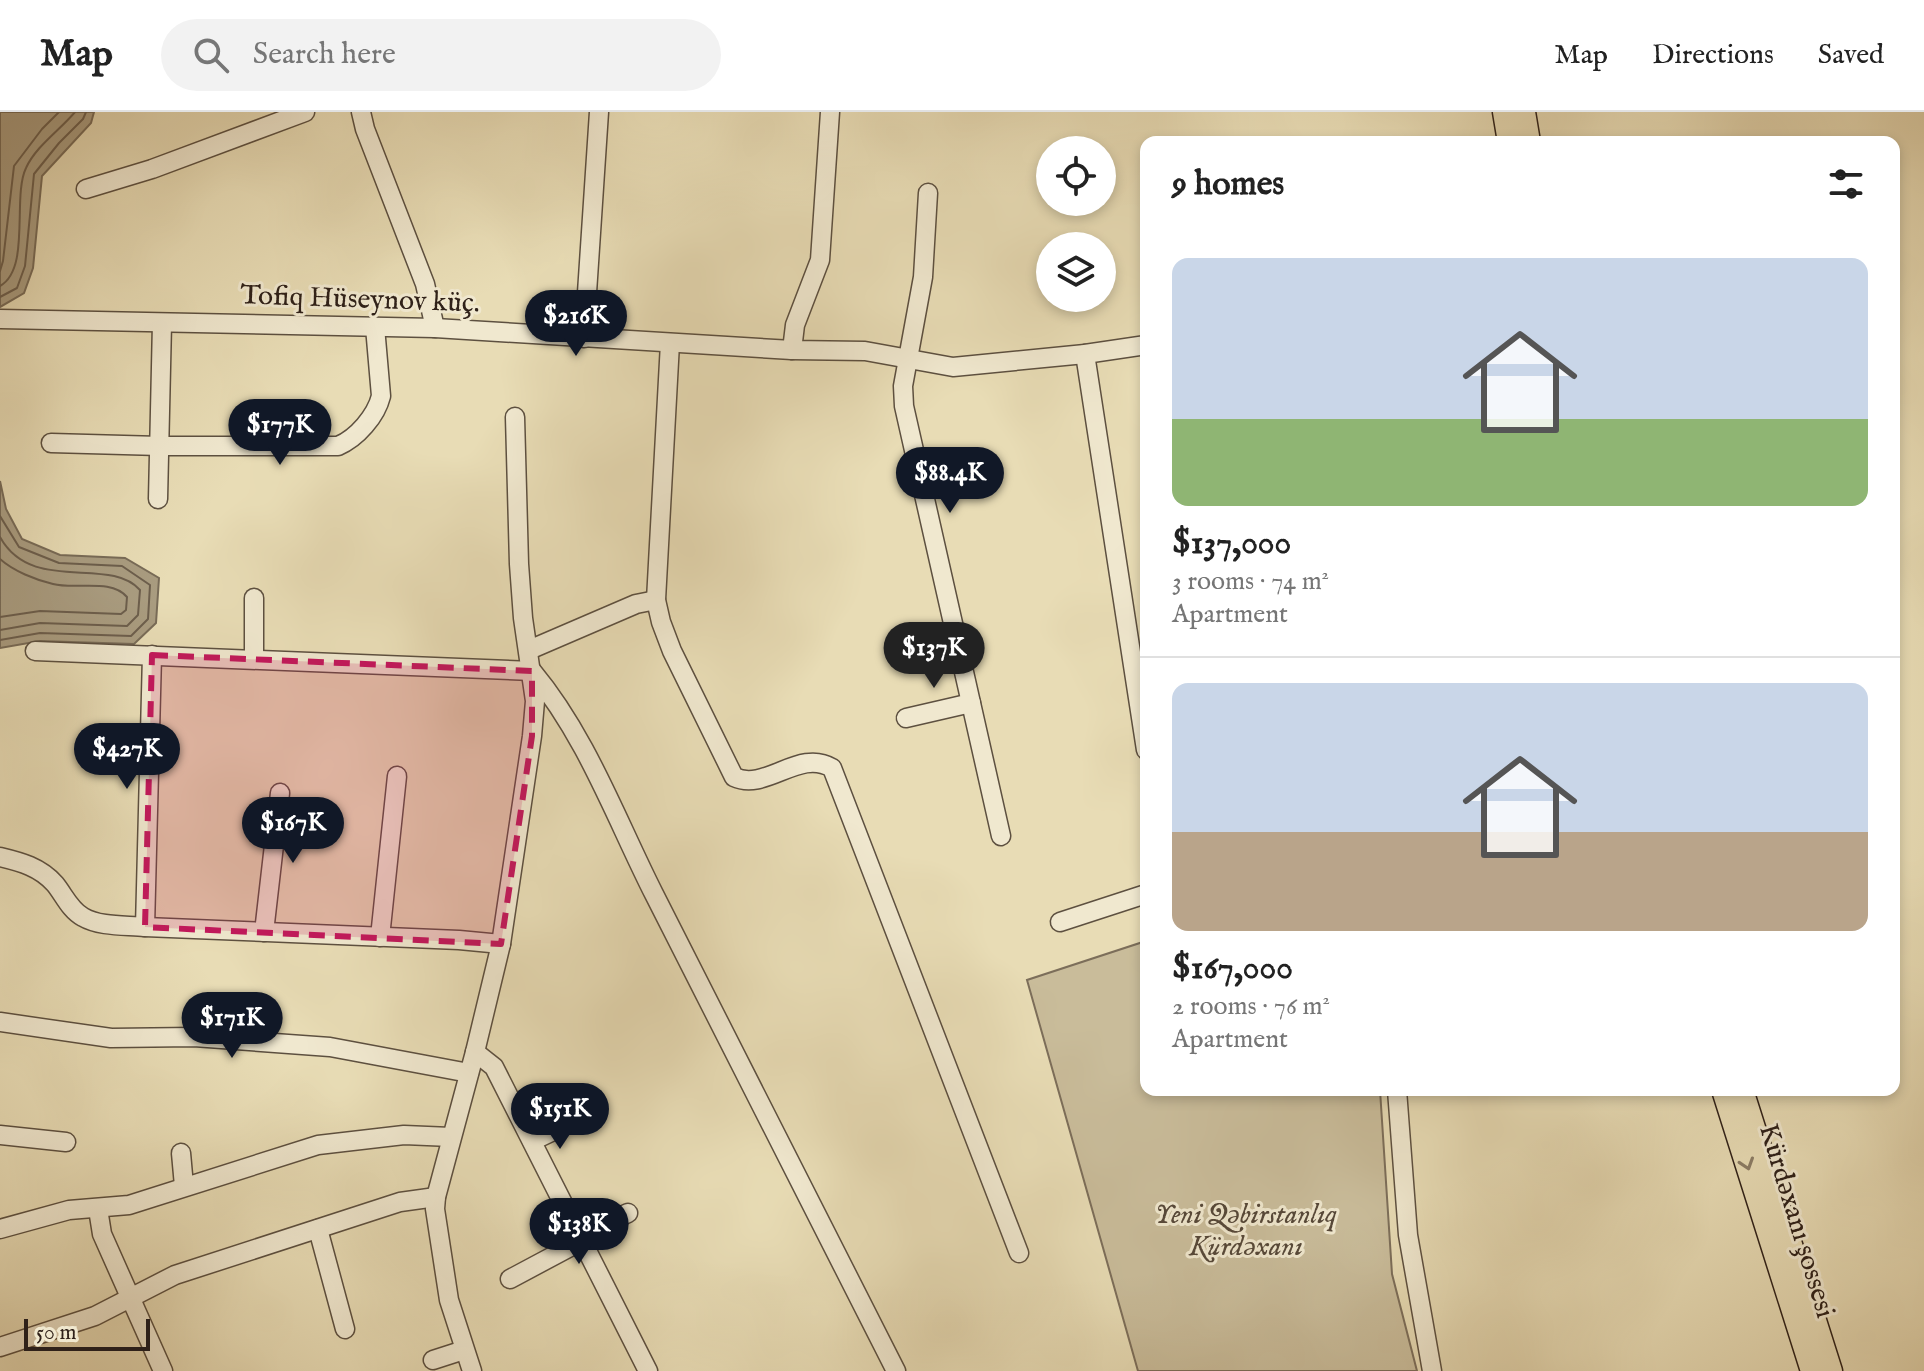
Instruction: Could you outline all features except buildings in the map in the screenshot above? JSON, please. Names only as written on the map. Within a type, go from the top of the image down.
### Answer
[{"type":"main road","points":[[1504,112],[1508,136]]},
{"type":"main road","points":[[1524,112],[1528,136]]},
{"type":"main road","name":"Kürdəxanı şossesi","points":[[1725,1096],[1812,1371]]},
{"type":"main road","name":"Kürdəxanı şossesi","points":[[1744,1096],[1831,1371]]},
{"type":"street","points":[[86,189],[152,169],[305,112]]},
{"type":"street","points":[[361,112],[425,284],[435,328]]},
{"type":"street","points":[[584,338],[599,112]]},
{"type":"street","points":[[792,350],[795,325],[820,260],[830,112]]},
{"type":"street","points":[[928,193],[923,277],[903,386],[904,406],[1001,836]]},
{"type":"street","name":"Tofiq Hüseynov küç.","points":[[0,319],[435,328],[792,350],[875,352],[953,367],[1140,346]]},
{"type":"street","points":[[158,499],[162,323]]},
{"type":"street","points":[[51,443],[338,446],[347,442],[378,406],[381,396],[375,327]]},
{"type":"street","points":[[670,343],[656,600],[672,651],[734,777],[750,780],[810,761],[822,762],[832,768],[1019,1253]]},
{"type":"street","points":[[1085,354],[1140,711]]},
{"type":"street","points":[[472,1371],[449,1300],[437,1226],[436,1197],[501,944],[532,736],[535,701],[519,564],[515,417]]},
{"type":"street","points":[[254,598],[254,659]]},
{"type":"street","points":[[529,650],[636,604],[656,600]]},
{"type":"street","points":[[35,651],[532,671],[555,699],[577,735],[652,890],[896,1371]]},
{"type":"street","points":[[145,927],[152,655]]},
{"type":"street","points":[[906,718],[971,703]]},
{"type":"street","points":[[380,937],[397,776]]},
{"type":"street","points":[[264,932],[280,793]]},
{"type":"street","points":[[0,857],[28,864],[41,871],[54,882],[73,909],[83,918],[96,922],[501,944]]},
{"type":"street","points":[[1060,922],[1140,896]]},
{"type":"street","points":[[0,1022],[111,1038],[194,1037],[330,1047],[469,1073]]},
{"type":"street","points":[[475,1052],[494,1067],[648,1371]]},
{"type":"street","points":[[1397,1096],[1408,1235],[1432,1371]]},
{"type":"street","points":[[532,1141],[570,1123]]},
{"type":"street","points":[[0,1135],[66,1142]]},
{"type":"street","points":[[0,1229],[69,1210],[129,1205],[318,1145],[404,1135],[451,1137]]},
{"type":"street","points":[[181,1153],[184,1186]]},
{"type":"street","points":[[0,1347],[95,1316],[175,1275],[400,1202],[436,1197]]},
{"type":"street","points":[[98,1209],[102,1234],[163,1371]]},
{"type":"street","points":[[510,1279],[570,1247],[591,1230],[628,1213]]},
{"type":"street","points":[[318,1229],[345,1329]]},
{"type":"street","points":[[433,1360],[464,1350]]},
{"type":"highlighted area","points":[[152,655],[532,671],[532,736],[501,944],[145,927]]},
{"type":"green space","name":"Yeni Qəbirstanlıq Kürdəxanı","points":[[1140,943],[1140,1096],[1380,1096],[1392,1274],[1417,1371],[1138,1371],[1027,980]]},
{"type":"water","points":[[0,112],[94,112],[91,123],[42,176],[33,268],[24,293],[0,307]]},
{"type":"water","points":[[0,481],[6,509],[22,539],[60,555],[125,558],[159,578],[156,623],[134,644],[40,641],[0,648]]}]
